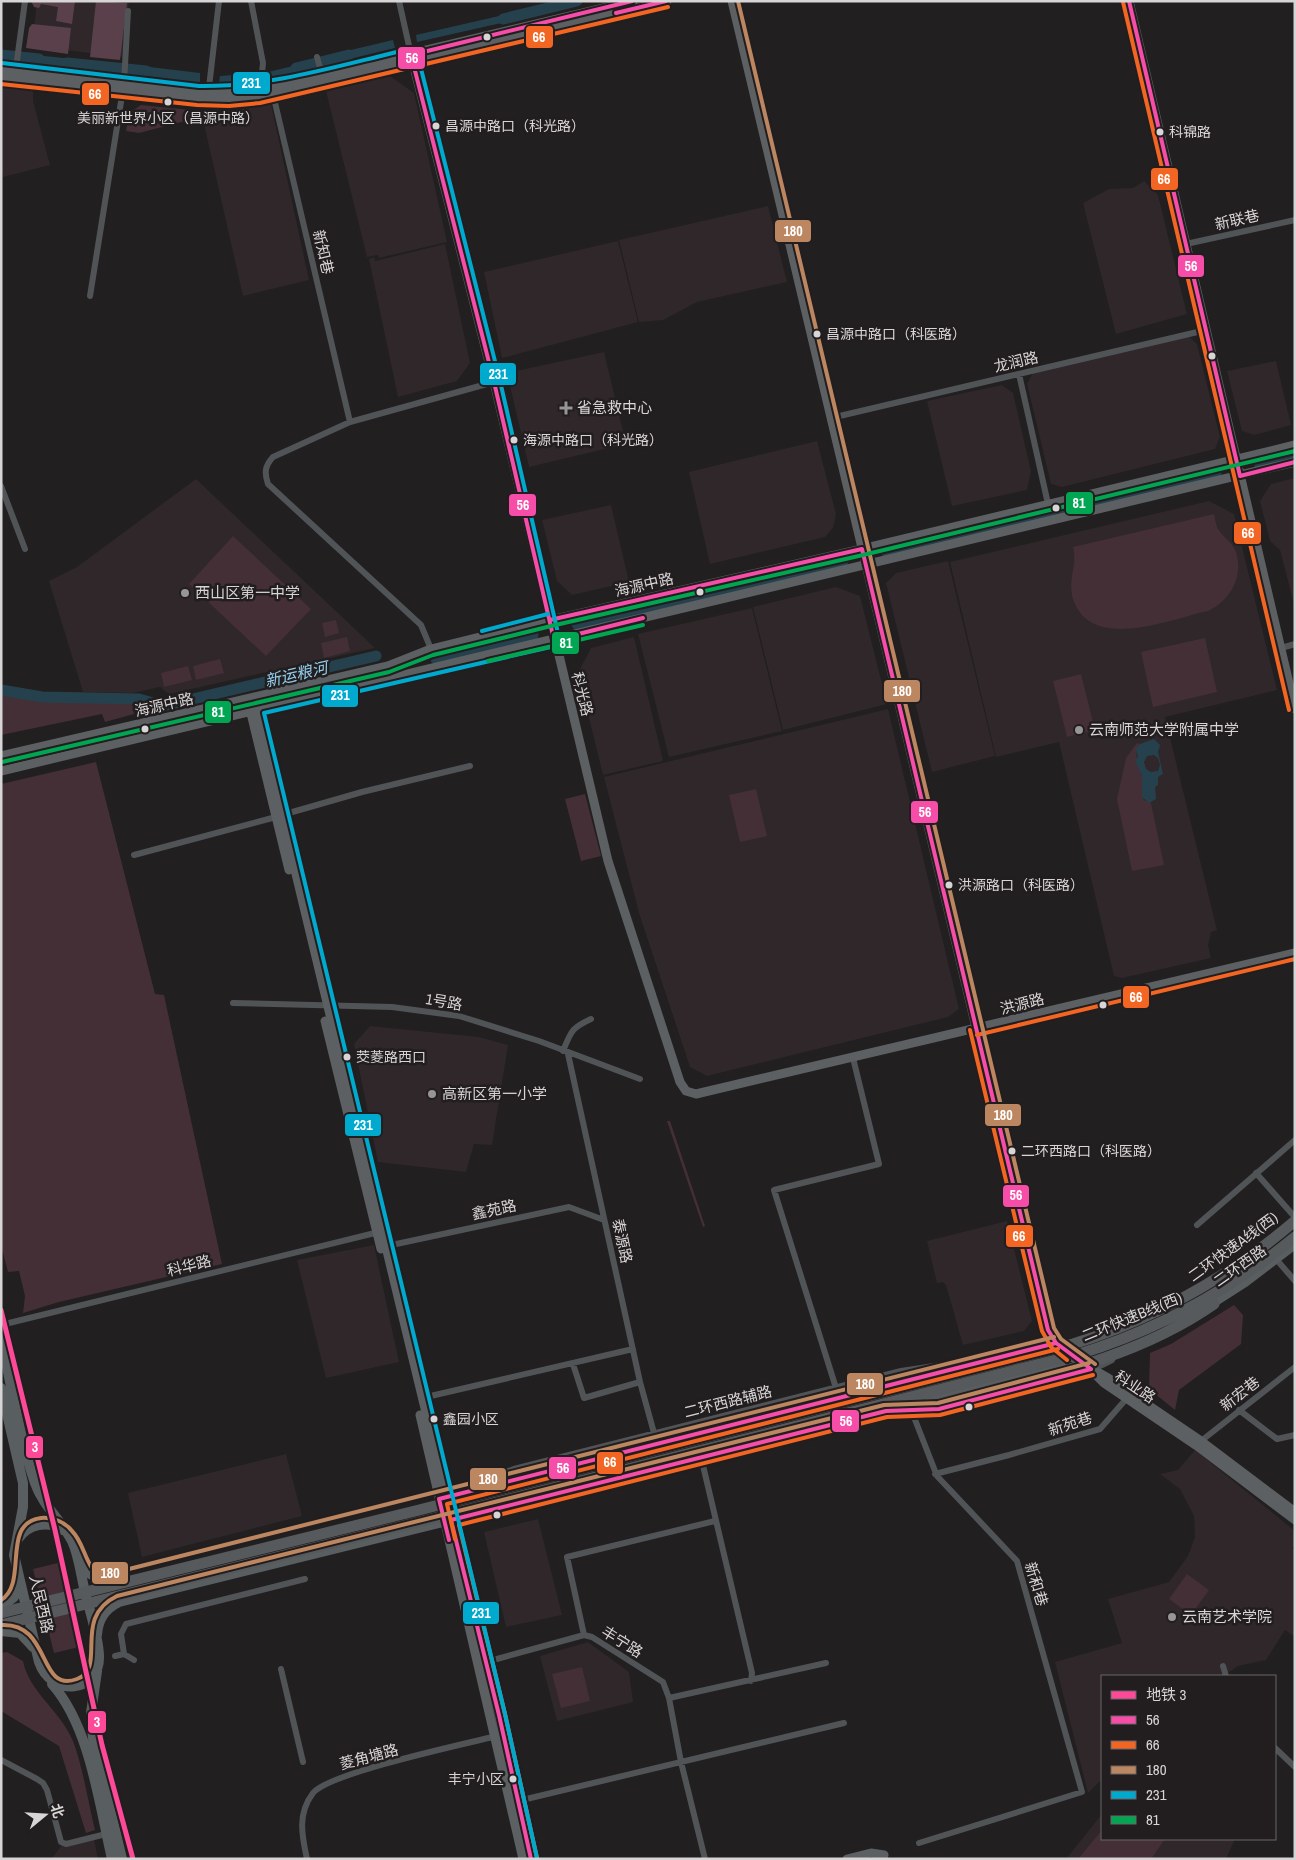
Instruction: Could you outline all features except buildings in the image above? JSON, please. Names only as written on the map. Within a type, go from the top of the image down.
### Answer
[{"type":"highway","name":"二环快速A线(西)","points":[[1,1613],[972,1371],[1087,1340],[1153,1315],[1226,1275],[1294,1217]]},
{"type":"highway","name":"二环快速B线(西)","points":[[1,1625],[1061,1360],[1117,1342],[1168,1321],[1222,1291],[1261,1264],[1295,1236]]},
{"type":"highway","points":[[886,1411],[943,1402],[1080,1366],[1152,1341],[1182,1325],[1214,1304],[1261,1264]]},
{"type":"highway","points":[[480,1489],[506,1477],[846,1391],[972,1371]]},
{"type":"main road","name":"二环西路","points":[[443,1501],[480,1489],[1023,1352],[1117,1324],[1175,1298],[1232,1264],[1294,1217]]},
{"type":"main road","name":"二环西路","points":[[447,1518],[486,1511],[1078,1361],[1143,1338],[1216,1302],[1276,1260],[1295,1244]]},
{"type":"main road","points":[[1,1339],[35,1482],[46,1505],[69,1536],[84,1569],[92,1576],[102,1580],[114,1580],[443,1501]]},
{"type":"main road","name":"人民西路","points":[[1,1388],[23,1483],[23,1507],[15,1548],[16,1563],[39,1662],[45,1676],[62,1695],[78,1722],[112,1859]]},
{"type":"main road","points":[[443,1501],[421,1516],[447,1518]]},
{"type":"main road","points":[[122,1859],[92,1732],[92,1701],[99,1663],[99,1623],[109,1608],[123,1601],[447,1518]]},
{"type":"main road","points":[[15,1548],[24,1532],[41,1525],[59,1528],[69,1536]]},
{"type":"main road","points":[[75,1549],[98,1648]]},
{"type":"main road","points":[[1,1607],[10,1602],[17,1591],[16,1563]]},
{"type":"main road","points":[[165,1567],[158,1574],[157,1582],[163,1588],[170,1590]]},
{"type":"main road","points":[[1,1631],[14,1630],[23,1634],[32,1644],[39,1662]]},
{"type":"main road","points":[[45,1676],[60,1686],[78,1685],[93,1675],[99,1663]]},
{"type":"street","points":[[16,72],[25,1]]},
{"type":"street","points":[[208,93],[219,1]]},
{"type":"street","name":"新知巷","points":[[251,1],[264,63],[262,73],[269,92],[350,422]]},
{"type":"street","points":[[398,1],[412,58]]},
{"type":"street","points":[[269,92],[321,74],[412,58],[633,1]]},
{"type":"street","points":[[1,69],[208,93],[229,100],[667,1]]},
{"type":"street","points":[[732,1],[1046,1320],[1056,1343],[1091,1369]]},
{"type":"street","points":[[1128,1],[1295,709]]},
{"type":"street","points":[[90,296],[127,61],[125,40],[128,11]]},
{"type":"street","points":[[317,57],[321,74]]},
{"type":"street","name":"科光路","points":[[412,58],[494,382],[608,861],[680,1082],[686,1091],[696,1094]]},
{"type":"street","points":[[1,78],[16,72]]},
{"type":"street","name":"新联巷","points":[[1186,244],[1295,220]]},
{"type":"street","name":"龙润路","points":[[831,418],[1206,330]]},
{"type":"street","points":[[1019,374],[1048,504]]},
{"type":"street","points":[[431,650],[421,625],[268,484],[264,474],[267,464],[273,457],[350,422],[494,382]]},
{"type":"street","name":"海源中路","points":[[1,756],[388,666],[431,650],[550,620],[862,550],[1295,445]]},
{"type":"street","name":"海源中路","points":[[1,771],[253,709],[554,640],[1295,462]]},
{"type":"street","points":[[1,486],[25,549]]},
{"type":"street","points":[[1281,648],[1295,644]]},
{"type":"street","points":[[251,699],[499,1736],[518,1801],[531,1859]]},
{"type":"street","points":[[134,855],[362,792],[470,766]]},
{"type":"street","name":"洪源路","points":[[696,1094],[1295,953]]},
{"type":"street","name":"1号路","points":[[233,1003],[392,1007],[459,1016],[539,1041],[640,1079]]},
{"type":"street","points":[[566,1052],[571,1031],[576,1026],[591,1019]]},
{"type":"street","name":"泰源路","points":[[566,1052],[640,1382],[654,1433]]},
{"type":"street","points":[[836,1388],[774,1190],[879,1164],[854,1058]]},
{"type":"street","points":[[1197,1225],[1295,1140]]},
{"type":"street","points":[[1256,1174],[1294,1217]]},
{"type":"street","name":"鑫苑路","points":[[387,1246],[569,1207],[604,1220]]},
{"type":"street","points":[[379,1232],[387,1246],[422,1398],[443,1501]]},
{"type":"street","name":"科华路","points":[[1,1325],[379,1232]]},
{"type":"street","points":[[1276,1260],[1295,1282]]},
{"type":"street","points":[[886,1411],[912,1412],[944,1408],[1091,1369],[1115,1358],[1143,1338]]},
{"type":"street","points":[[422,1398],[633,1349]]},
{"type":"street","name":"二环西路辅路","points":[[443,1501],[508,1470],[918,1368],[1023,1352]]},
{"type":"street","points":[[573,1364],[584,1398],[640,1382]]},
{"type":"street","name":"新宏巷","points":[[1201,1441],[1295,1366]]},
{"type":"street","name":"科业路","points":[[1091,1369],[1104,1383],[1197,1446],[1295,1520]]},
{"type":"street","name":"科业路","points":[[1091,1369],[1121,1386],[1201,1441],[1295,1512]]},
{"type":"street","name":"新苑巷","points":[[936,1474],[1009,1456],[1100,1429],[1127,1398]]},
{"type":"street","points":[[1239,1410],[1277,1438],[1295,1435]]},
{"type":"street","name":"新和巷","points":[[912,1412],[936,1474],[1017,1561],[1082,1792],[919,1842]]},
{"type":"street","points":[[701,1457],[752,1673],[751,1681]]},
{"type":"street","points":[[447,1518],[486,1662],[523,1859]]},
{"type":"street","points":[[584,1635],[567,1557],[715,1521]]},
{"type":"street","points":[[124,1654],[121,1634],[126,1624],[305,1580]]},
{"type":"street","name":"丰宁路","points":[[486,1662],[584,1635],[592,1637],[664,1682],[670,1698],[681,1762],[705,1859]]},
{"type":"street","points":[[115,1656],[124,1654],[134,1660]]},
{"type":"street","points":[[670,1698],[826,1663]]},
{"type":"street","points":[[1224,1666],[1226,1675]]},
{"type":"street","points":[[281,1668],[303,1762]]},
{"type":"street","points":[[518,1801],[844,1723]]},
{"type":"street","name":"菱角塘路","points":[[307,1859],[301,1824],[304,1808],[318,1788],[346,1775],[499,1736]]},
{"type":"street","points":[[1276,1749],[1295,1767]]},
{"type":"street","points":[[1,1760],[43,1783],[47,1790],[61,1842],[66,1844],[106,1834]]},
{"type":"street","points":[[847,1859],[871,1853],[886,1857]]},
{"type":"shaded area","points":[[31,1],[75,1],[72,24],[56,21],[58,7],[41,4],[39,8],[34,7]]},
{"type":"shaded area","points":[[37,1],[129,1],[122,57],[32,46]]},
{"type":"shaded area","points":[[96,1],[127,3],[120,60],[90,57]]},
{"type":"shaded area","points":[[32,24],[71,28],[68,54],[26,48],[29,28]]},
{"type":"shaded area","points":[[390,76],[414,93],[447,242],[379,258],[378,255],[367,257],[326,91]]},
{"type":"shaded area","points":[[1,85],[33,86],[33,101],[50,165],[3,177],[1,167]]},
{"type":"shaded area","points":[[271,104],[309,280],[243,296],[202,115]]},
{"type":"shaded area","points":[[141,105],[190,110],[192,116],[189,120],[139,133],[126,131],[129,113]]},
{"type":"shaded area","points":[[1144,181],[1158,195],[1187,314],[1116,334],[1083,203],[1109,189],[1133,188]]},
{"type":"shaded area","points":[[768,206],[787,282],[697,302],[663,320],[639,322],[619,240]]},
{"type":"shaded area","points":[[618,241],[638,322],[502,358],[484,272]]},
{"type":"shaded area","points":[[445,244],[470,363],[457,381],[398,397],[369,259],[374,257],[375,261]]},
{"type":"shaded area","points":[[1186,334],[1197,344],[1220,437],[1215,449],[1062,487],[1051,484],[1027,384],[1035,369]]},
{"type":"shaded area","name":"省急救中心","points":[[604,352],[626,444],[529,467],[507,373]]},
{"type":"shaded area","points":[[1276,361],[1291,425],[1254,435],[1242,431],[1227,371]]},
{"type":"shaded area","points":[[1002,385],[1013,393],[1031,471],[1027,490],[952,506],[927,401]]},
{"type":"shaded area","points":[[817,441],[836,514],[833,528],[825,537],[710,564],[689,472]]},
{"type":"shaded area","points":[[1295,478],[1295,608],[1280,550],[1270,541],[1260,501],[1271,484]]},
{"type":"shaded area","name":"西山区第一中学","points":[[196,479],[375,648],[169,694],[160,687],[133,693],[83,692],[49,581],[77,567]]},
{"type":"shaded area","name":"云南师范大学附属中学","points":[[1209,501],[1234,514],[1277,690],[1165,717],[1217,930],[1211,932],[1208,945],[1211,958],[1122,978],[1114,976],[1059,742],[996,757],[950,562]]},
{"type":"shaded area","points":[[611,505],[629,582],[572,595],[557,581],[542,520]]},
{"type":"shaded area","points":[[1214,514],[1218,529],[1235,550],[1238,559],[1237,577],[1234,586],[1223,601],[1208,611],[1133,628],[1114,629],[1096,625],[1082,615],[1071,592],[1074,560],[1073,547]]},
{"type":"shaded area","points":[[233,536],[311,609],[266,656],[189,584]]},
{"type":"shaded area","points":[[948,561],[995,756],[932,772],[886,583],[896,573]]},
{"type":"shaded area","points":[[836,587],[860,596],[887,704],[783,730],[753,607]]},
{"type":"shaded area","points":[[752,608],[782,731],[669,757],[638,634]]},
{"type":"shaded area","points":[[336,620],[339,633],[325,637],[322,623]]},
{"type":"shaded area","points":[[347,637],[350,651],[324,658],[321,643]]},
{"type":"shaded area","points":[[634,637],[663,761],[603,775],[578,673],[591,648]]},
{"type":"shaded area","points":[[1205,638],[1217,692],[1153,707],[1141,652]]},
{"type":"shaded area","points":[[220,659],[224,673],[196,680],[193,666]]},
{"type":"shaded area","points":[[188,666],[192,680],[164,687],[161,673]]},
{"type":"shaded area","points":[[1081,674],[1095,730],[1067,737],[1053,681]]},
{"type":"shaded area","points":[[1,692],[46,699],[132,701],[134,714],[105,722],[102,714],[1,735]]},
{"type":"shaded area","points":[[888,709],[959,1009],[948,1017],[707,1076],[690,1067],[639,913],[604,777]]},
{"type":"shaded area","points":[[1137,743],[1140,744],[1137,756],[1142,777],[1143,797],[1144,800],[1151,803],[1164,865],[1132,871],[1117,799],[1126,758]]},
{"type":"shaded area","points":[[96,762],[155,994],[164,995],[222,1264],[59,1302],[23,1313],[25,1296],[19,1271],[8,1272],[1,1245],[1,784]]},
{"type":"shaded area","points":[[756,789],[767,836],[740,842],[729,795]]},
{"type":"shaded area","points":[[585,794],[601,856],[581,861],[565,799]]},
{"type":"shaded area","name":"高新区第一小学","points":[[370,1026],[479,1037],[508,1045],[492,1145],[474,1144],[466,1172],[378,1162],[354,1044]]},
{"type":"shaded area","points":[[667,1121],[670,1121],[705,1226],[703,1227]]},
{"type":"shaded area","points":[[1007,1221],[1032,1321],[1024,1331],[963,1345],[946,1285],[943,1282],[937,1283],[927,1241]]},
{"type":"shaded area","points":[[374,1245],[399,1362],[326,1378],[297,1260]]},
{"type":"shaded area","points":[[1234,1305],[1243,1315],[1241,1344],[1179,1390],[1175,1410],[1149,1389],[1150,1353],[1171,1344]]},
{"type":"shaded area","name":"云南艺术学院","points":[[1195,1450],[1295,1531],[1295,1545],[1292,1548],[1295,1550],[1295,1637],[1285,1630],[1266,1660],[1238,1666],[1225,1675],[1101,1675],[1101,1780],[1088,1793],[1055,1662],[1122,1643],[1108,1599],[1169,1582],[1188,1556],[1195,1537],[1194,1516],[1180,1489],[1160,1474],[1178,1470]]},
{"type":"shaded area","points":[[286,1454],[302,1516],[142,1557],[128,1493]]},
{"type":"shaded area","points":[[538,1519],[562,1615],[506,1627],[484,1532]]},
{"type":"shaded area","points":[[58,1563],[79,1647],[54,1653],[33,1569]]},
{"type":"shaded area","points":[[1187,1574],[1209,1590],[1191,1615],[1169,1599]]},
{"type":"shaded area","points":[[588,1642],[629,1672],[633,1702],[557,1721],[540,1656]]},
{"type":"shaded area","points":[[7,1652],[23,1661],[26,1672],[38,1692],[61,1720],[73,1741],[83,1773],[95,1830],[86,1833],[59,1746],[1,1711],[1,1653]]},
{"type":"shaded area","points":[[582,1667],[590,1701],[561,1708],[552,1674]]},
{"type":"shaded area","points":[[1101,1815],[1101,1840],[1235,1840],[1226,1859],[1066,1859]]},
{"type":"shaded area","points":[[1101,1831],[1101,1840],[1164,1840],[1151,1859],[1078,1859]]},
{"type":"shaded area","points":[[93,1834],[98,1859],[47,1859],[53,1857],[64,1842]]},
{"type":"water","points":[[562,1],[569,1],[570,5],[530,17],[528,11]]},
{"type":"water","points":[[517,12],[519,19],[417,42],[416,35]]},
{"type":"water","points":[[393,40],[395,48],[337,62],[334,54]]},
{"type":"water","points":[[25,54],[83,60],[82,69],[23,62]]},
{"type":"water","points":[[91,61],[122,64],[122,73],[90,69]]},
{"type":"water","points":[[310,62],[312,68],[268,79],[268,72]]},
{"type":"water","points":[[133,65],[200,73],[200,83],[131,74]]},
{"type":"water","points":[[258,73],[259,81],[219,83],[220,76]]},
{"type":"water","points":[[1154,739],[1160,745],[1158,752],[1163,774],[1158,777],[1158,785],[1155,787],[1156,799],[1149,803],[1142,797],[1142,776],[1135,760],[1138,757],[1136,749],[1140,744]],"holes":[[[1154,755],[1158,758],[1160,765],[1158,771],[1151,772],[1146,769],[1144,762],[1147,756]]]},
{"type":"waterway","points":[[503,19],[577,1]]},
{"type":"waterway","points":[[1,55],[39,59]]},
{"type":"waterway","points":[[296,68],[349,55]]},
{"type":"waterway","points":[[67,63],[146,71]]},
{"type":"waterway","name":"新运粮河","points":[[1259,463],[1295,455]]},
{"type":"waterway","name":"新运粮河","points":[[886,551],[1216,473]]},
{"type":"waterway","name":"新运粮河","points":[[577,624],[843,561]]},
{"type":"waterway","name":"新运粮河","points":[[436,659],[533,635]]},
{"type":"waterway","points":[[1,690],[42,697],[139,699],[163,706],[376,656]]},
{"type":"metro line","name":"3","points":[[1,1310],[55,1530],[102,1745],[133,1859]]},
{"type":"transit line","name":"56","points":[[632,1],[411,55],[494,382],[554,640],[643,618]]},
{"type":"transit line","name":"56","points":[[616,13],[666,1]]},
{"type":"transit line","name":"180","points":[[738,1],[1054,1328],[1061,1339],[1095,1364]]},
{"type":"transit line","name":"56","points":[[1129,1],[1240,476],[1295,462]]},
{"type":"transit line","name":"66","points":[[1123,2],[1289,710]]},
{"type":"transit line","name":"66","points":[[1,84],[197,105],[229,106],[260,103],[668,7]]},
{"type":"transit line","name":"231","points":[[2,63],[199,86],[253,83],[306,74],[410,49],[417,53],[500,381],[560,642],[555,646],[264,713],[505,1714],[537,1858]]},
{"type":"transit line","name":"81","points":[[2,762],[389,672],[433,655],[551,626],[863,555],[1295,451]]},
{"type":"transit line","name":"56","points":[[550,620],[862,549],[1048,1330],[1056,1343],[1091,1369]]},
{"type":"transit line","name":"231","points":[[482,631],[548,614]]},
{"type":"transit line","name":"81","points":[[488,661],[643,625]]},
{"type":"transit line","name":"66","points":[[977,1035],[1295,959]]},
{"type":"transit line","name":"66","points":[[970,1030],[1042,1331],[1051,1347],[1067,1360]]},
{"type":"transit line","name":"180","points":[[1,1600],[9,1592],[13,1581],[21,1531],[29,1522],[41,1518],[54,1519],[66,1525],[78,1539],[92,1568],[103,1573],[113,1573],[1054,1337]]},
{"type":"transit line","name":"56","points":[[449,1540],[439,1499],[1056,1343]]},
{"type":"transit line","name":"66","points":[[455,1539],[447,1504],[1058,1349]]},
{"type":"transit line","name":"180","points":[[1,1625],[17,1627],[29,1634],[55,1676],[64,1681],[77,1679],[86,1673],[90,1664],[92,1629],[96,1617],[103,1605],[117,1596],[884,1405],[938,1403],[1089,1363]]},
{"type":"transit line","name":"56","points":[[531,1859],[499,1715],[451,1520],[886,1411],[939,1409],[1091,1369]]},
{"type":"transit line","name":"66","points":[[537,1858],[505,1714],[459,1525],[887,1417],[940,1415],[1093,1375]]},
{"type":"place","name":"美丽新世界小区（昌源中路）","points":[[168,102]]},
{"type":"place","name":"昌源中路口（科光路）","points":[[436,126]]},
{"type":"place","name":"科锦路","points":[[1160,132]]},
{"type":"place","name":"昌源中路口（科医路）","points":[[817,334]]},
{"type":"place","name":"省急救中心","points":[[566,408]]},
{"type":"place","name":"海源中路口（科光路）","points":[[514,440]]},
{"type":"place","name":"西山区第一中学","points":[[185,593]]},
{"type":"place","name":"云南师范大学附属中学","points":[[1079,730]]},
{"type":"place","name":"洪源路口（科医路）","points":[[949,885]]},
{"type":"place","name":"茭菱路西口","points":[[347,1057]]},
{"type":"place","name":"高新区第一小学","points":[[432,1094]]},
{"type":"place","name":"二环西路口（科医路）","points":[[1012,1151]]},
{"type":"place","name":"鑫园小区","points":[[434,1419]]},
{"type":"place","name":"云南艺术学院","points":[[1172,1617]]},
{"type":"place","name":"丰宁小区","points":[[513,1779]]}]
